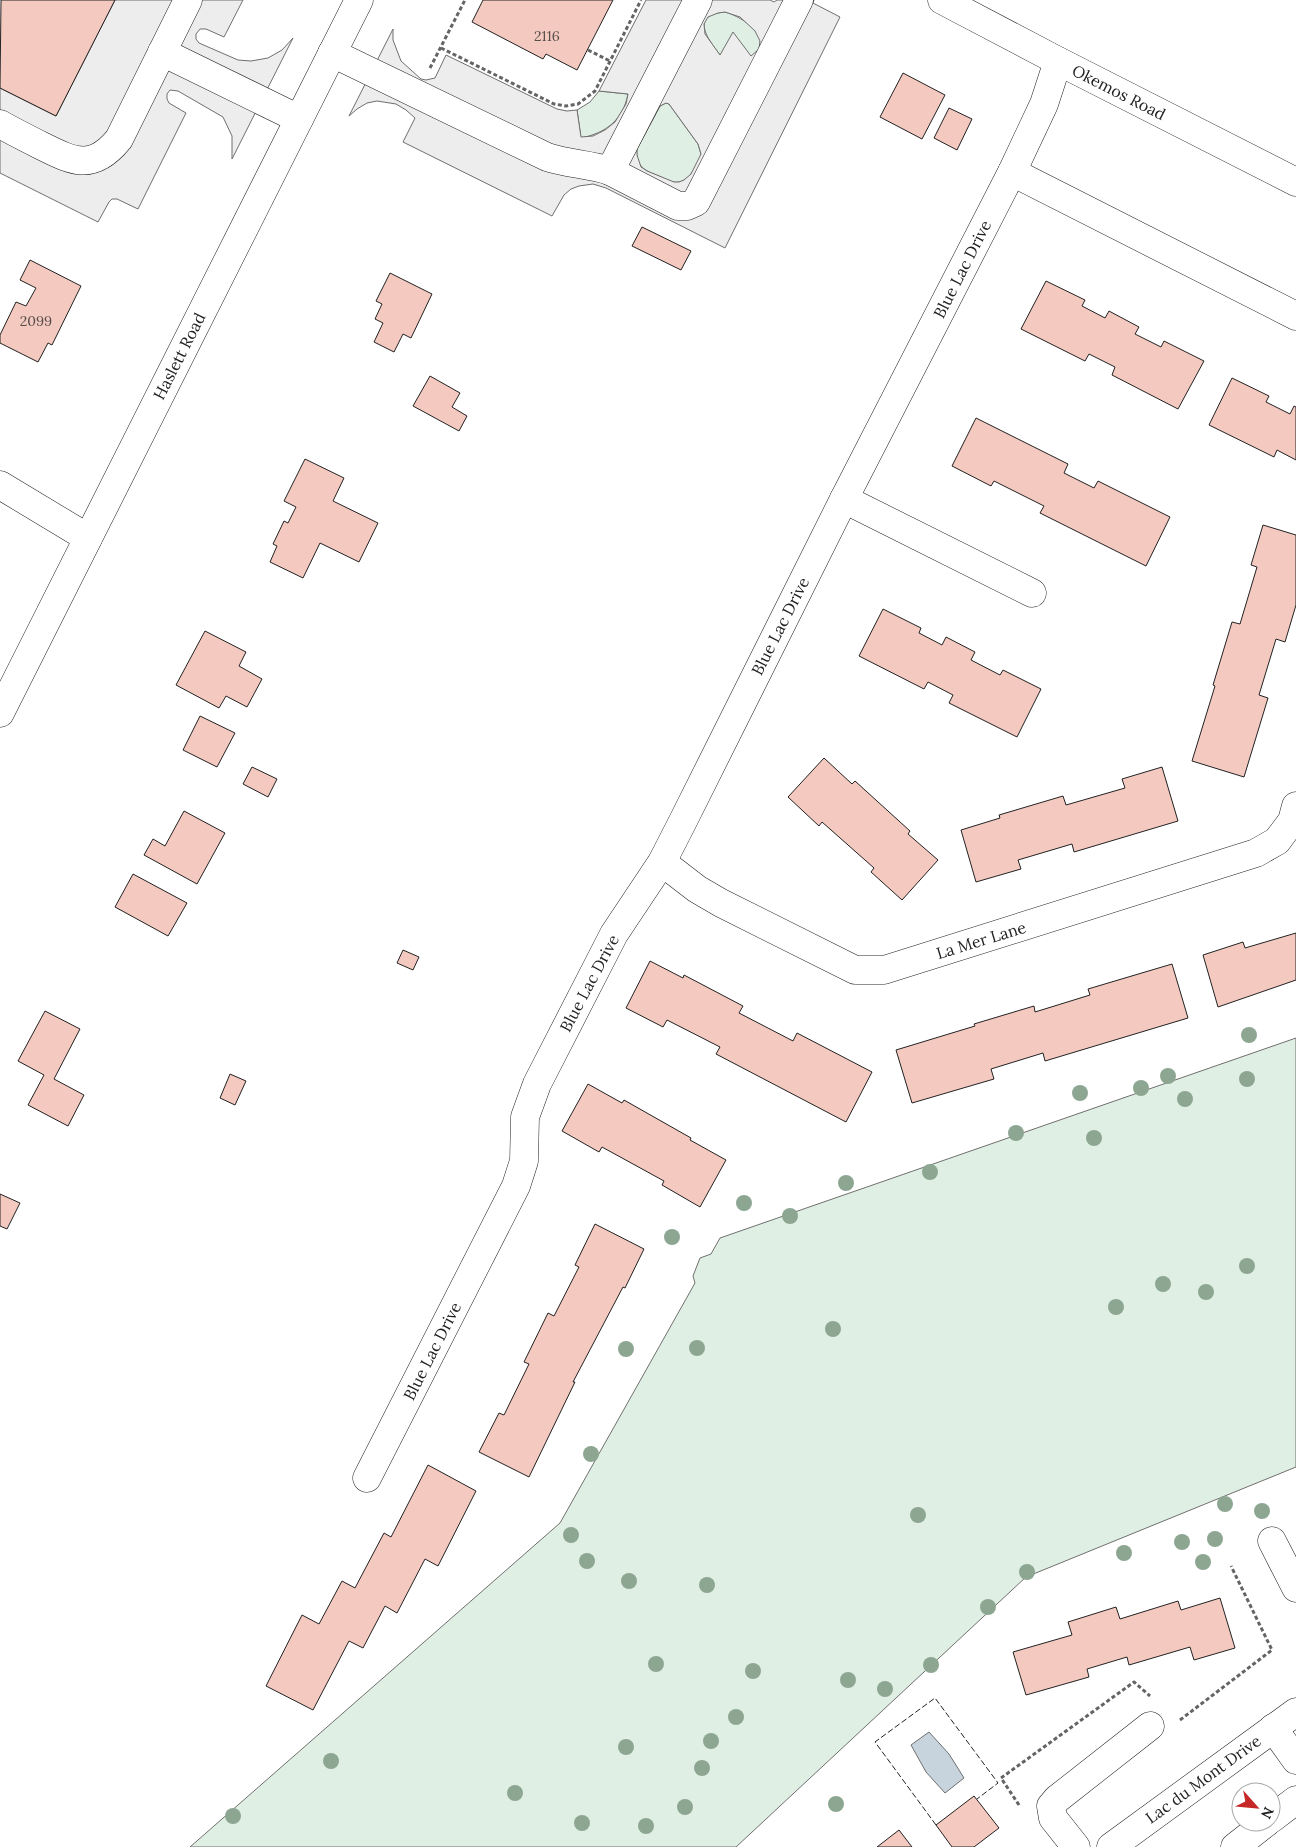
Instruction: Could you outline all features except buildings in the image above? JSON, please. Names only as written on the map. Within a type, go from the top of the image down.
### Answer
[{"type":"street","points":[[0,124],[68,159],[82,161],[95,158],[112,147],[119,139],[188,0]]},
{"type":"street","name":"Haslett Road","points":[[0,713],[358,0]]},
{"type":"street","points":[[610,171],[698,0]]},
{"type":"street","points":[[332,53],[547,157],[565,163],[597,166],[678,206],[687,206],[696,202],[799,0]]},
{"type":"street","name":"Okemos Road","points":[[942,0],[1296,182]]},
{"type":"street","points":[[162,52],[299,119]]},
{"type":"street","name":"Blue Lac Drive","points":[[367,1478],[516,1186],[524,1161],[525,1117],[536,1084],[614,934],[662,862],[1012,172],[1044,104],[1058,61]]},
{"type":"street","points":[[1012,172],[1296,316]]},
{"type":"street","points":[[0,485],[88,538]]},
{"type":"street","points":[[844,500],[1032,593]]},
{"type":"street","name":"La Mer Lane","points":[[662,862],[697,889],[721,903],[854,970],[884,970],[1256,853],[1277,841],[1295,816]]},
{"type":"street","points":[[1272,1541],[1296,1588]]},
{"type":"street","name":"Lac du Mont Drive","points":[[1111,1847],[1296,1712]]},
{"type":"street","points":[[1076,1847],[1053,1818],[1051,1806],[1057,1799],[1150,1726]]},
{"type":"street","points":[[1273,1728],[1296,1760]]},
{"type":"street","points":[[1281,1811],[1296,1800]]},
{"type":"street","points":[[1235,1847],[1254,1832]]},
{"type":"path","points":[[465,0],[441,48],[554,104],[566,106],[578,104],[594,92],[641,0]]},
{"type":"path","points":[[588,50],[610,61]]},
{"type":"green space","points":[[725,12],[748,24],[759,36],[758,50],[751,57],[720,55],[711,42],[704,29],[704,23],[707,18],[714,14]]},
{"type":"green space","points":[[599,91],[628,94],[626,103],[618,118],[606,129],[581,138],[577,110],[590,102]]},
{"type":"green space","points":[[666,103],[669,104],[698,144],[701,154],[688,177],[678,182],[670,181],[645,170],[639,164],[637,155],[637,149],[660,106]]},
{"type":"green space","points":[[1296,1038],[1296,1467],[1026,1577],[736,1847],[190,1847],[560,1523],[695,1283],[693,1276],[700,1258],[711,1254],[720,1238]]},
{"type":"shaded area","points":[[115,0],[243,0],[224,37],[206,29],[200,29],[196,34],[196,39],[199,43],[238,60],[251,61],[268,58],[282,50],[293,38],[232,159],[232,136],[223,117],[178,91],[170,90],[167,94],[169,103],[186,113],[138,209],[117,199],[112,199],[98,222],[0,173],[0,88],[56,116]]},
{"type":"shaded area","points":[[646,0],[770,0],[774,2],[777,0],[814,0],[813,3],[840,17],[725,248],[606,188],[593,184],[571,189],[564,195],[552,216],[403,142],[415,118],[396,104],[377,101],[367,103],[349,116],[393,29],[393,40],[401,61],[421,79],[435,78],[446,55],[557,109],[577,110],[581,137],[593,136],[605,130],[615,122],[626,104],[628,94],[599,91]],"holes":[[[725,12],[740,17],[755,31],[760,41],[759,49],[751,56],[733,32],[720,55],[705,34],[704,24],[708,17]],[[666,103],[669,104],[698,144],[701,154],[691,174],[679,182],[674,182],[647,171],[641,167],[637,155],[637,149],[660,106]]]},
{"type":"shaded area","points":[[929,1732],[949,1754],[964,1778],[945,1793],[926,1772],[911,1745]]},
{"type":"fence","points":[[936,1825],[875,1742],[935,1698],[998,1783],[977,1799]]}]
